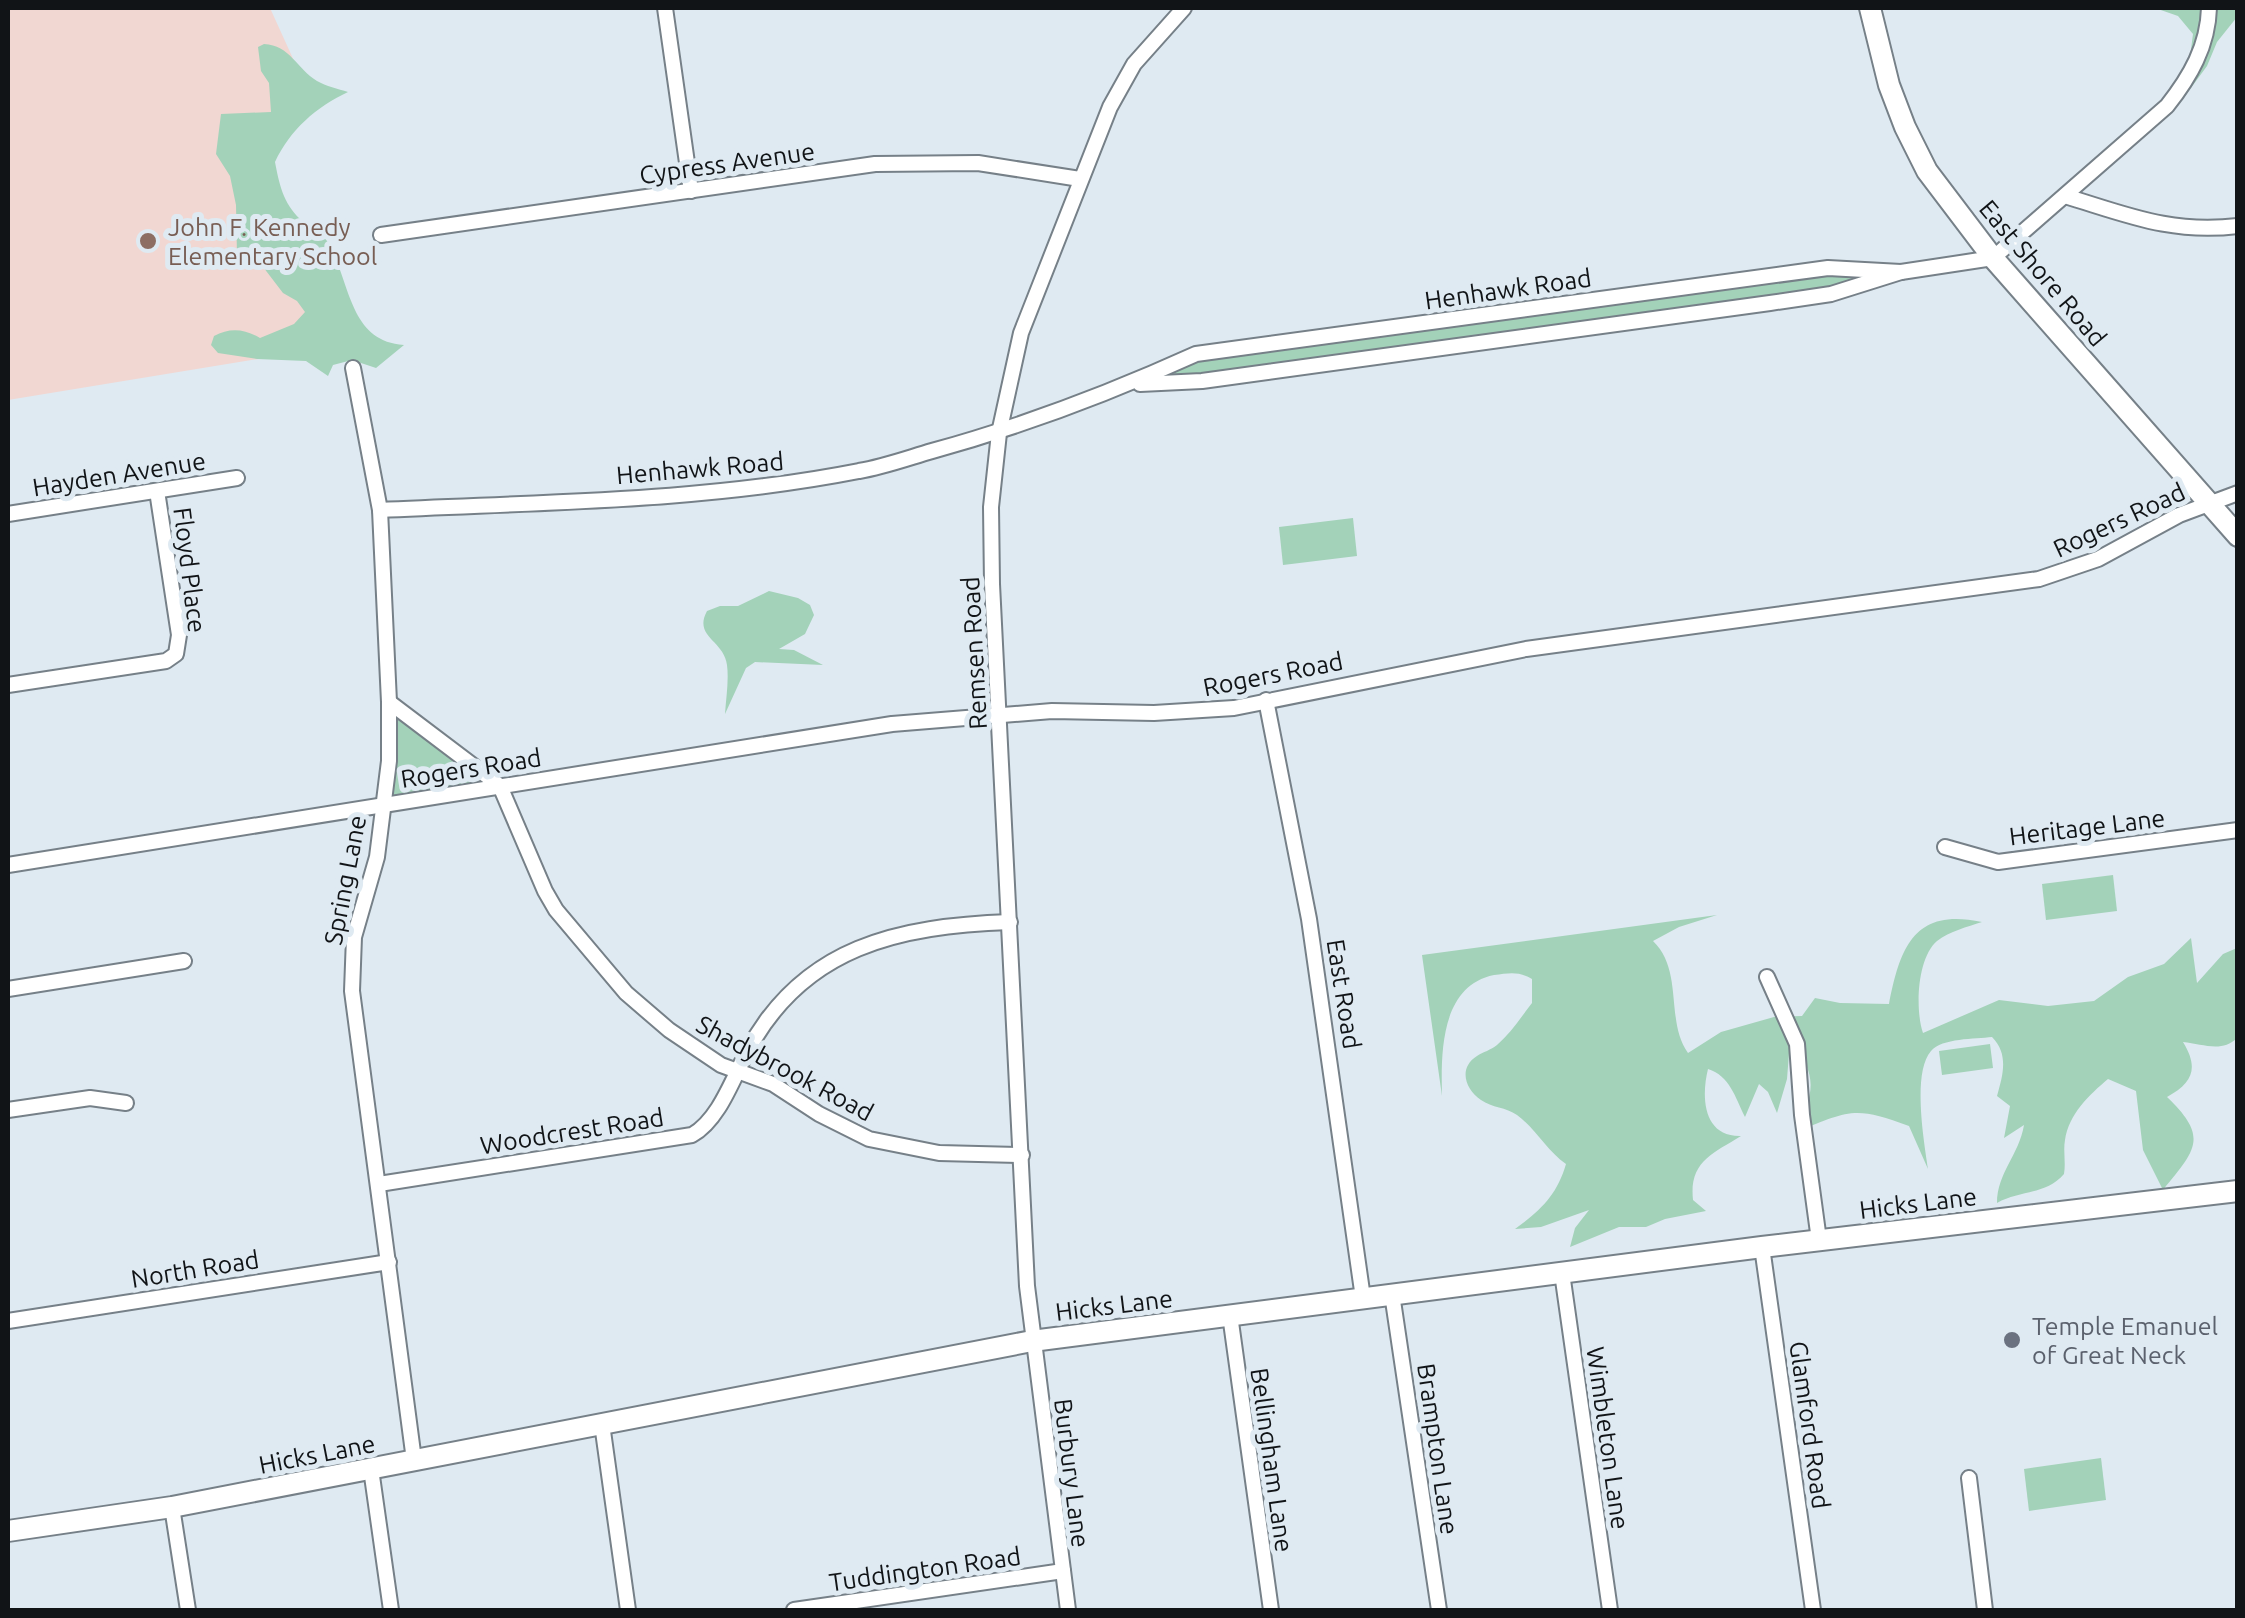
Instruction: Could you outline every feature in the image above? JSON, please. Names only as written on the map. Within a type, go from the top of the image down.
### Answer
[{"type":"main road","name":"East Shore Road","points":[[1870,8],[1888,85],[1927,170],[1993,258],[2238,536]]},
{"type":"main road","name":"Hicks Lane","points":[[8,1530],[172,1506],[1032,1341],[2238,1190]]},
{"type":"street","points":[[665,8],[691,191]]},
{"type":"street","name":"Remsen Road","points":[[1032,1341],[991,508],[999,433],[1021,333],[1110,107],[1134,64],[1184,8]]},
{"type":"street","points":[[1993,258],[2142,130],[2184,85],[2205,40],[2209,8]]},
{"type":"street","name":"Cypress Avenue","points":[[381,235],[908,161],[978,163],[1080,179]]},
{"type":"street","points":[[2065,196],[2172,228],[2238,226]]},
{"type":"street","name":"Henhawk Road","points":[[1128,384],[1202,381],[1831,294],[1901,272],[1993,258]]},
{"type":"street","name":"Henhawk Road","points":[[380,510],[776,486],[862,471],[999,433],[1196,354],[1828,268],[1901,272]]},
{"type":"street","points":[[1562,304],[1566,331]]},
{"type":"street","name":"Spring Lane","points":[[353,368],[380,510],[390,702],[389,760],[377,857],[354,937],[351,964],[414,1460]]},
{"type":"street","name":"Hayden Avenue","points":[[8,514],[237,478]]},
{"type":"street","name":"Floyd Place","points":[[8,685],[166,661],[176,654],[179,635],[157,490]]},
{"type":"street","name":"Rogers Road","points":[[8,865],[892,724],[1052,712],[1196,712],[1500,654],[2039,579],[2098,559],[2179,514],[2238,493]]},
{"type":"street","name":"East Road","points":[[1266,700],[1318,970],[1363,1298]]},
{"type":"street","name":"Shadybrook Road","points":[[390,702],[500,786],[545,891],[601,966],[669,1030],[721,1065],[773,1084],[818,1114],[870,1139],[939,1153],[1022,1154]]},
{"type":"street","name":"Heritage Lane","points":[[1945,847],[1998,862],[2238,830]]},
{"type":"street","name":"Woodcrest Road","points":[[379,1184],[692,1135],[710,1120],[772,1011],[806,980],[851,952],[897,933],[1010,922]]},
{"type":"street","points":[[8,989],[184,960]]},
{"type":"street","points":[[1767,977],[1796,1044],[1819,1240]]},
{"type":"street","points":[[8,1110],[90,1098],[126,1103]]},
{"type":"street","name":"Glamford Road","points":[[1762,1247],[1814,1610]]},
{"type":"street","name":"North Road","points":[[8,1320],[389,1262]]},
{"type":"street","name":"Wimbleton Lane","points":[[1562,1272],[1610,1610]]},
{"type":"street","name":"Brampton Lane","points":[[1392,1294],[1439,1610]]},
{"type":"street","name":"Bellingham Lane","points":[[1230,1315],[1271,1610]]},
{"type":"street","name":"Burbury Lane","points":[[1032,1341],[1068,1610]]},
{"type":"street","points":[[602,1424],[628,1610]]},
{"type":"street","points":[[371,1469],[391,1610]]},
{"type":"street","points":[[1969,1478],[1986,1610]]},
{"type":"street","points":[[172,1506],[188,1610]]},
{"type":"street","name":"Tuddington Road","points":[[794,1610],[898,1603],[1062,1571]]},
{"type":"shaded area","name":"John F. Kennedy Elementary School","points":[[8,8],[270,8],[310,96],[253,135],[325,348],[8,400]]},
{"type":"green space","points":[[2155,8],[2237,8],[2237,17],[2185,96],[2193,34],[2178,16]]},
{"type":"green space","points":[[264,44],[287,53],[317,81],[348,92],[305,121],[275,162],[286,199],[300,219],[325,238],[360,319],[385,341],[404,345],[376,368],[352,360],[333,365],[328,376],[306,361],[218,353],[211,345],[214,336],[232,330],[260,338],[294,324],[305,312],[297,301],[283,293],[257,259],[237,256],[236,205],[230,176],[216,154],[221,114],[271,112],[269,83],[261,71],[258,47]]},
{"type":"green space","points":[[1827,268],[1901,272],[1831,294],[1129,385],[1196,354]]},
{"type":"green space","points":[[1353,518],[1357,556],[1283,565],[1279,527]]},
{"type":"green space","points":[[769,591],[798,598],[810,605],[814,615],[805,634],[779,649],[794,650],[823,665],[755,662],[746,668],[725,714],[727,665],[721,650],[706,633],[707,611],[738,606]]},
{"type":"green space","points":[[393,710],[492,784],[387,800]]},
{"type":"green space","points":[[2113,875],[2117,911],[2046,920],[2042,884]]},
{"type":"green space","points":[[1717,915],[1679,927],[1653,941],[1668,967],[1677,1026],[1688,1053],[1721,1032],[1774,1017],[1802,1016],[1815,998],[1889,1004],[1899,965],[1914,936],[1940,921],[1959,919],[1982,922],[1947,935],[1930,949],[1920,985],[1923,1033],[1999,1000],[2048,1006],[2094,1001],[2128,977],[2164,964],[2191,938],[2197,983],[2223,954],[2237,948],[2237,1038],[2219,1046],[2183,1042],[2191,1060],[2191,1074],[2183,1086],[2167,1097],[2189,1123],[2193,1144],[2163,1190],[2143,1150],[2136,1091],[2108,1079],[2075,1113],[2064,1144],[2064,1174],[2049,1186],[1997,1203],[2001,1182],[2024,1125],[2004,1138],[2010,1106],[1997,1096],[2003,1058],[1992,1037],[1943,1044],[1931,1051],[1925,1061],[1921,1108],[1928,1169],[1909,1126],[1875,1115],[1840,1115],[1796,1132],[1811,1085],[1806,1064],[1790,1041],[1787,1079],[1777,1113],[1768,1092],[1759,1084],[1745,1117],[1727,1082],[1708,1069],[1705,1103],[1712,1123],[1728,1135],[1741,1136],[1705,1160],[1695,1176],[1693,1200],[1706,1211],[1646,1227],[1619,1227],[1570,1247],[1575,1228],[1589,1210],[1541,1227],[1515,1229],[1547,1201],[1566,1164],[1517,1115],[1475,1095],[1466,1072],[1471,1061],[1495,1047],[1532,1003],[1532,979],[1509,973],[1494,975],[1463,993],[1447,1024],[1442,1096],[1422,955]]},
{"type":"green space","points":[[1990,1044],[1993,1068],[1942,1075],[1939,1051]]},
{"type":"green space","points":[[2101,1458],[2106,1500],[2029,1511],[2024,1469]]},
{"type":"place","name":"John F. Kennedy Elementary School","points":[[148,241]]},
{"type":"place","name":"Temple Emanuel of Great Neck","points":[[2012,1340]]}]
